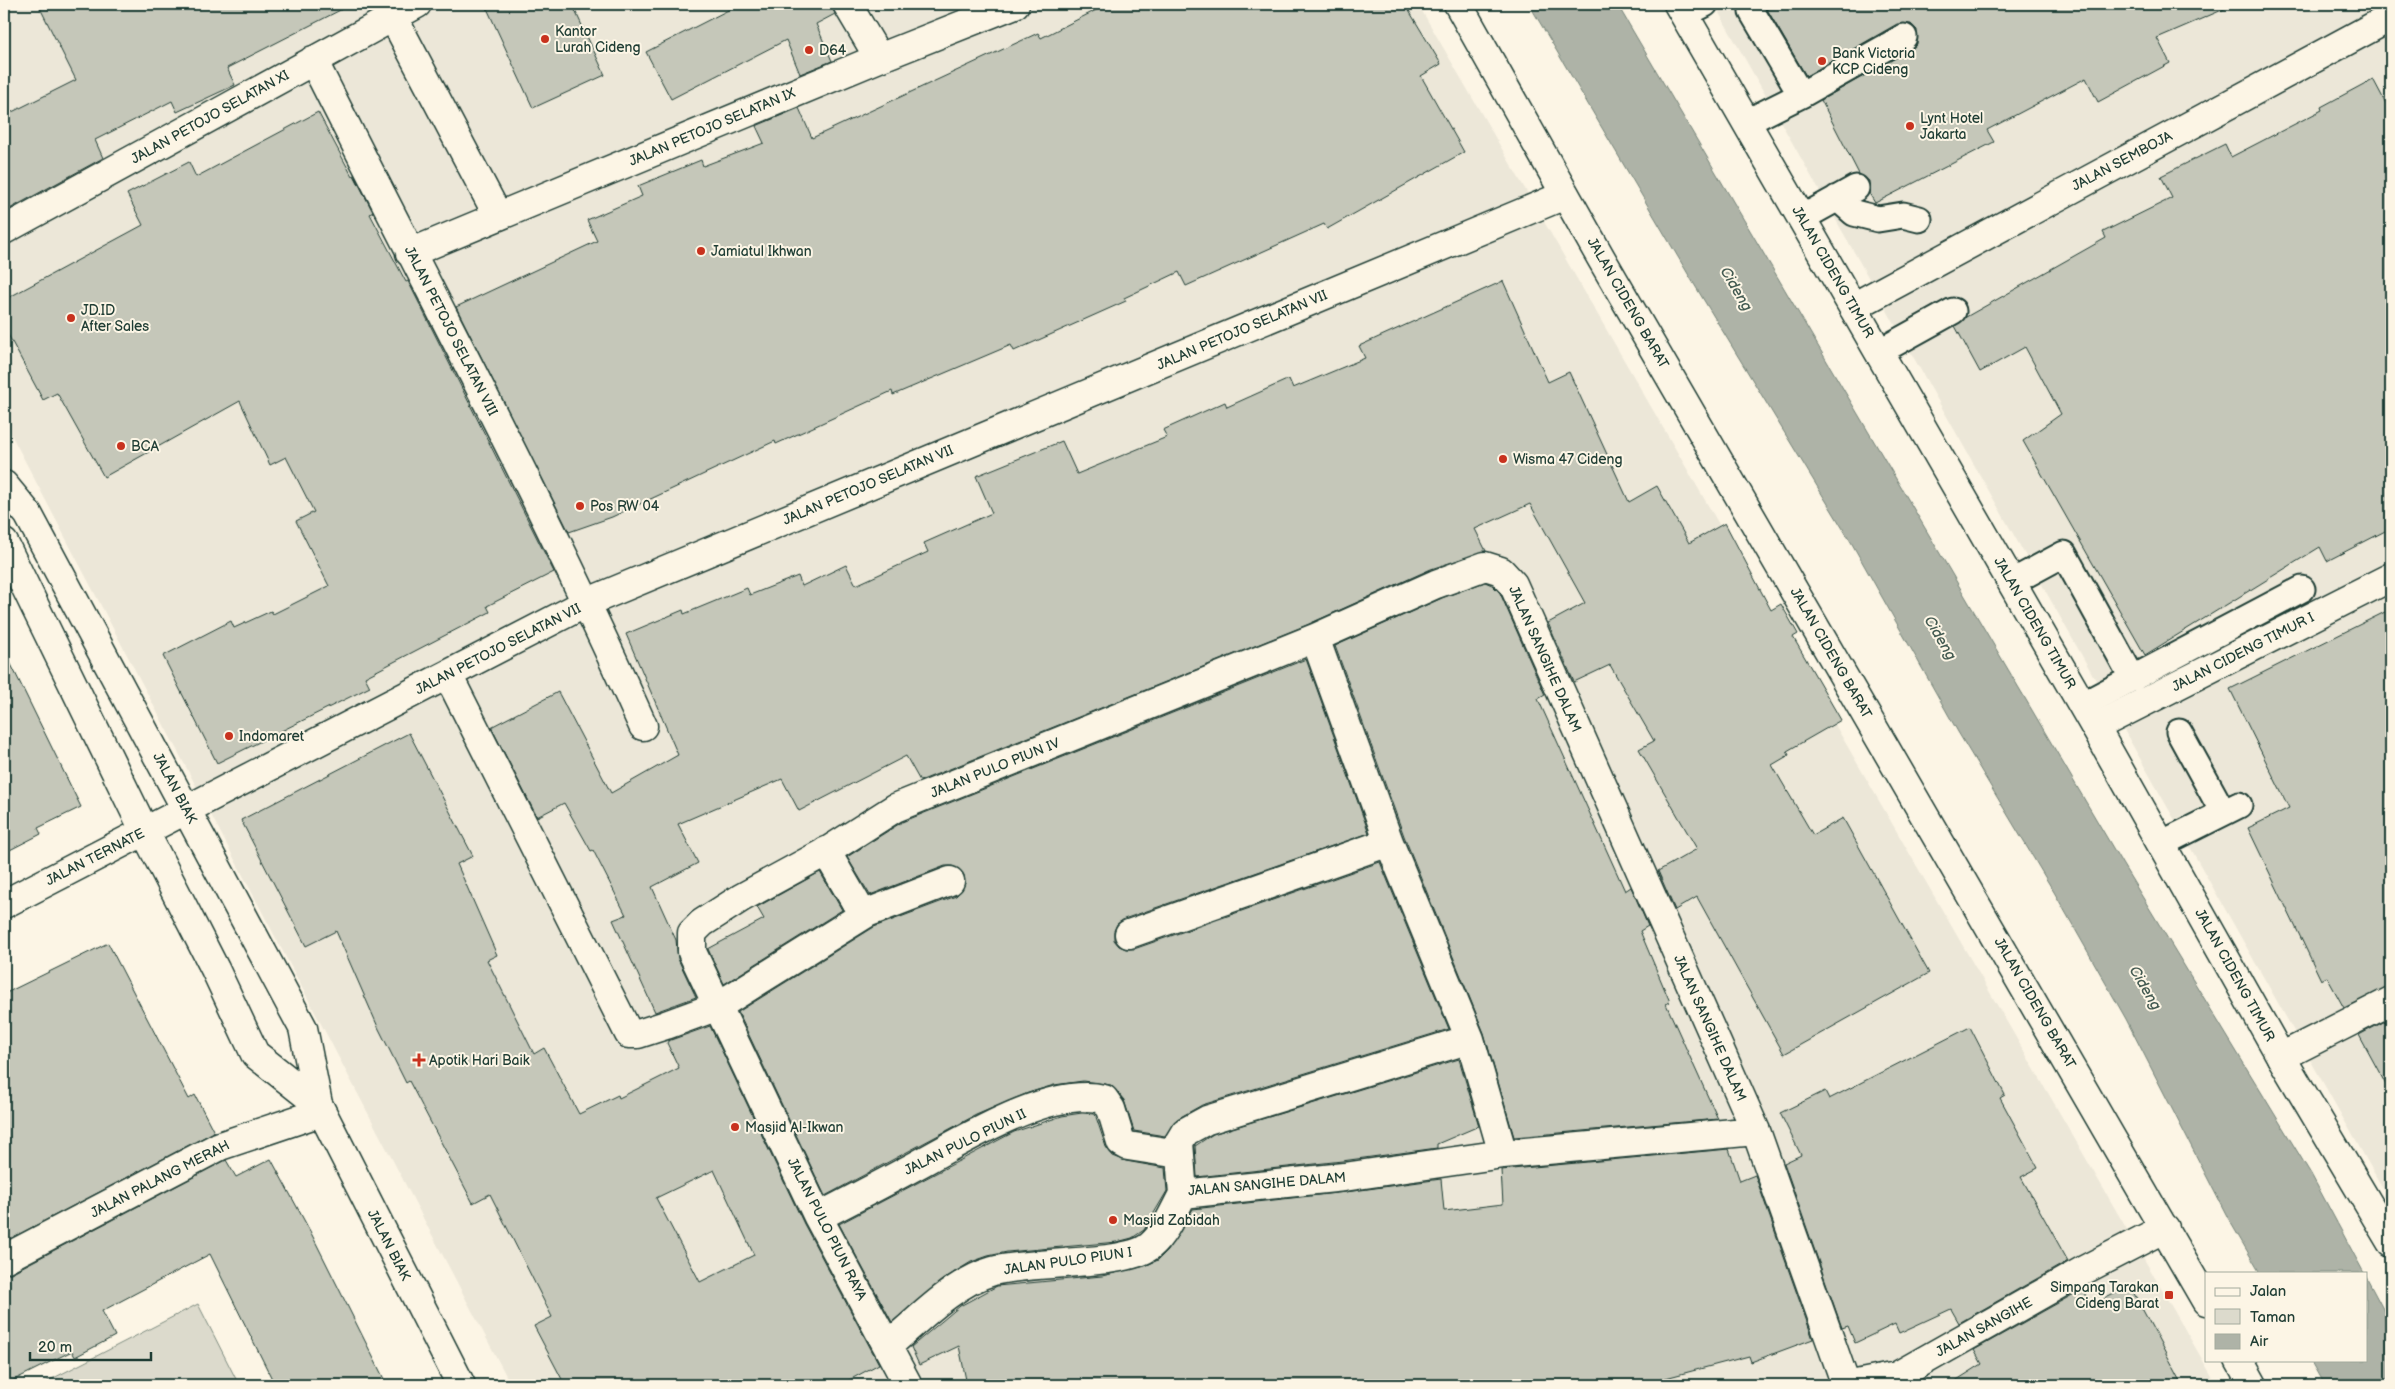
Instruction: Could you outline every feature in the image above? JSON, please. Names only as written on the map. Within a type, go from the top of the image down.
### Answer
[{"type":"street","name":"JALAN PETOJO SELATAN XI","points":[[4,230],[417,4]]},
{"type":"street","points":[[848,4],[879,58]]},
{"type":"street","name":"JALAN PETOJO SELATAN IX","points":[[410,253],[879,58],[1016,4]]},
{"type":"street","name":"JALAN CIDENG BARAT","points":[[1458,4],[1566,196],[2165,1228],[2205,1300]]},
{"type":"street","name":"JALAN CIDENG TIMUR","points":[[1689,7],[1747,122],[2089,716],[2281,1057],[2391,1242]]},
{"type":"street","points":[[393,16],[498,216]]},
{"type":"street","name":"JALAN SEMBOJA","points":[[1853,307],[2391,17]]},
{"type":"street","name":"JALAN PETOJO SELATAN VIII","points":[[313,60],[410,253],[516,455],[588,602],[643,726]]},
{"type":"street","name":"JALAN PETOJO SELATAN VII","points":[[186,809],[588,602],[1566,196]]},
{"type":"street","name":"JALAN BIAK","points":[[4,484],[28,514],[303,1028],[320,1108],[461,1385]]},
{"type":"street","name":"JALAN BIAK","points":[[4,543],[255,1054],[320,1108]]},
{"type":"street","name":"JALAN SANGIHE DALAM","points":[[1315,638],[1436,584],[1485,566],[1501,571],[1513,584],[1756,1131],[1846,1385]]},
{"type":"street","name":"JALAN CIDENG TIMUR I","points":[[2089,716],[2391,577]]},
{"type":"street","points":[[1315,638],[1388,842],[1470,1039],[1503,1154]]},
{"type":"street","name":"JALAN PULO PIUN IV","points":[[692,933],[702,923],[734,903],[826,851],[895,808],[1315,638]]},
{"type":"street","points":[[448,675],[629,1034],[638,1034],[718,1006],[862,915],[950,881]]},
{"type":"street","name":"JALAN TERNATE","points":[[4,904],[186,809]]},
{"type":"street","points":[[1129,934],[1388,842]]},
{"type":"street","points":[[826,851],[862,915]]},
{"type":"street","name":"JALAN PULO PIUN RAYA","points":[[692,933],[692,952],[818,1217],[908,1385]]},
{"type":"street","points":[[2281,1057],[2391,1000]]},
{"type":"street","name":"JALAN SANGIHE DALAM","points":[[1470,1039],[1207,1120],[1185,1132],[1179,1142],[1183,1194],[1344,1177],[1503,1154],[1756,1131]]},
{"type":"street","name":"JALAN PULO PIUN II","points":[[818,1217],[1007,1118],[1047,1103],[1088,1095],[1104,1099],[1111,1109],[1121,1142],[1128,1146],[1179,1154]]},
{"type":"street","name":"JALAN PALANG MERAH","points":[[4,1259],[220,1146],[320,1108]]},
{"type":"street","name":"JALAN PULO PIUN I","points":[[888,1346],[968,1280],[984,1274],[1023,1266],[1122,1256],[1145,1250],[1157,1239],[1183,1194]]},
{"type":"street","name":"JALAN SANGIHE","points":[[1851,1385],[1897,1376],[2084,1270],[2165,1228]]},
{"type":"street","points":[[2240,1362],[2254,1385]]},
{"type":"lane","points":[[1752,12],[1801,95]]},
{"type":"lane","points":[[1747,122],[1801,95],[1904,37]]},
{"type":"lane","points":[[1802,218],[1846,193],[1854,213],[1878,219],[1902,215],[1919,219]]},
{"type":"lane","points":[[1879,352],[1953,312]]},
{"type":"lane","points":[[2012,582],[2064,554],[2133,679]]},
{"type":"lane","points":[[2089,716],[2133,679],[2302,589]]},
{"type":"lane","points":[[2161,844],[2231,808],[2179,732]]},
{"type":"shaded area","points":[[4,4],[1418,4],[2217,1385],[511,1385],[4,421]]},
{"type":"shaded area","points":[[1714,4],[2391,4],[2391,1203]]},
{"type":"green space","points":[[198,1304],[239,1385],[40,1385]]},
{"type":"water","name":"Cideng","points":[[1529,4],[1617,4],[2123,865],[2311,1174],[2363,1272],[2259,1272],[2228,1218],[2126,1019],[2054,892],[1958,732],[1851,542],[1691,279]]},
{"type":"water","points":[[2368,1281],[2391,1324],[2391,1385],[2324,1385],[2311,1362],[2368,1362]]},
{"type":"building","points":[[38,4],[352,4],[227,68],[235,85],[177,112],[172,101],[95,140],[103,158],[4,212],[4,116],[76,80]]},
{"type":"building","name":"Kantor Lurah Cideng","points":[[485,4],[572,4],[605,75],[533,108]]},
{"type":"building","points":[[740,4],[831,4],[835,14],[816,24],[832,61],[800,74],[786,40],[671,99],[646,52]]},
{"type":"building","points":[[1108,4],[1405,4],[1441,64],[1421,76],[1464,152],[1327,229],[1324,224],[1186,286],[1179,272],[1124,298],[1126,301],[1014,351],[1011,345],[893,395],[892,391],[776,444],[775,441],[612,517],[569,532],[456,307],[597,241],[587,220],[642,196],[638,186],[701,160],[703,166],[764,143],[756,126],[799,108],[812,138],[1038,33],[1041,38]]},
{"type":"building","points":[[1764,4],[2236,4],[2157,38],[2170,63],[2098,102],[2086,78],[1987,130],[1994,142],[1875,203],[1869,193],[1869,181],[1859,174],[1821,100],[1911,49],[1917,44],[1917,30],[1911,24],[1897,24],[1806,76]]},
{"type":"building","points":[[2373,79],[2391,113],[2391,528],[2327,561],[2320,547],[2145,655],[2023,441],[2061,414],[2025,347],[1980,372],[1955,326],[1966,317],[2106,238],[2103,232],[2172,198],[2161,176],[2225,144],[2231,157],[2322,110],[2321,107]]},
{"type":"building","points":[[318,112],[373,212],[370,214],[406,282],[408,281],[554,572],[487,606],[490,612],[365,677],[370,687],[217,763],[163,656],[231,621],[234,628],[271,611],[273,614],[329,586],[296,521],[314,512],[286,457],[270,465],[240,401],[104,477],[57,393],[43,400],[4,327],[4,300],[143,225],[127,194],[189,162],[196,177]]},
{"type":"building","points":[[1503,281],[1548,382],[1569,372],[1629,502],[1657,486],[1689,543],[1725,523],[1771,610],[1781,604],[1798,634],[1793,637],[1841,720],[1787,751],[1789,755],[1772,765],[1813,835],[1843,818],[1929,973],[1784,1054],[1697,897],[1675,910],[1658,871],[1697,849],[1639,749],[1654,741],[1610,665],[1574,682],[1548,623],[1585,603],[1530,504],[1475,529],[1486,551],[1431,569],[1309,624],[920,781],[906,756],[799,811],[782,779],[678,824],[698,863],[652,887],[676,940],[678,959],[696,997],[655,1012],[613,920],[626,915],[593,850],[591,851],[564,803],[537,817],[491,727],[558,692],[611,793],[678,755],[626,634],[683,610],[684,614],[747,588],[750,595],[798,576],[802,586],[846,565],[856,585],[928,552],[924,543],[992,513],[976,476],[1062,441],[1077,474],[1167,437],[1163,430],[1225,402],[1227,407],[1289,379],[1293,388],[1365,358],[1359,346]]},
{"type":"building","points":[[1485,582],[1492,585],[1500,593],[1545,695],[1538,699],[1625,891],[1631,887],[1648,926],[1640,931],[1670,1002],[1666,1004],[1718,1119],[1514,1137],[1484,1033],[1404,836],[1335,646],[1442,598]]},
{"type":"building","points":[[2391,609],[2391,985],[2344,1008],[2327,977],[2321,980],[2248,828],[2289,808],[2230,689]]},
{"type":"building","points":[[4,650],[81,807],[38,828],[41,834],[4,853]]},
{"type":"building","points":[[1306,659],[1369,833],[1124,919],[1117,924],[1114,931],[1114,940],[1119,946],[1126,949],[1134,949],[1380,862],[1449,1029],[1202,1105],[1177,1119],[1165,1136],[1134,1131],[1124,1100],[1111,1085],[1083,1081],[1054,1085],[1028,1093],[976,1115],[825,1196],[738,1012],[874,927],[956,896],[962,890],[965,883],[964,875],[959,869],[945,866],[870,895],[847,857],[902,822]]},
{"type":"building","points":[[409,733],[473,856],[457,864],[497,955],[487,960],[534,1054],[544,1048],[579,1114],[618,1095],[619,1098],[679,1068],[667,1043],[668,1041],[710,1026],[804,1224],[879,1364],[840,1385],[565,1385],[534,1326],[552,1317],[490,1194],[473,1203],[409,1081],[406,1083],[378,1027],[336,931],[306,946],[241,820]],"holes":[[[714,1170],[754,1255],[700,1282],[656,1198]]]},
{"type":"building","points":[[820,872],[842,910],[724,984],[708,949],[764,919],[757,907]]},
{"type":"building","points":[[108,943],[189,1099],[195,1095],[214,1132],[4,1242],[4,994]]},
{"type":"building","points":[[2391,1018],[2391,1094],[2359,1035]]},
{"type":"building","points":[[1970,1027],[2005,1095],[2000,1098],[2038,1168],[2021,1177],[2068,1261],[1959,1323],[1951,1309],[1899,1333],[1895,1324],[1855,1343],[1848,1326],[1842,1328],[1784,1163],[1801,1155],[1780,1113],[1825,1091],[1829,1099]]},
{"type":"building","points":[[1459,1059],[1479,1126],[1437,1144],[1437,1148],[1342,1161],[1197,1177],[1195,1146],[1213,1134]]},
{"type":"building","points":[[1082,1113],[1095,1114],[1106,1147],[1113,1156],[1126,1161],[1165,1168],[1167,1191],[1144,1230],[1132,1238],[1117,1242],[1007,1252],[971,1262],[942,1280],[892,1322],[839,1224],[1014,1132],[1062,1116]]},
{"type":"building","points":[[1729,1149],[1740,1181],[1755,1175],[1813,1339],[1751,1362],[1749,1356],[1639,1385],[967,1385],[959,1346],[919,1365],[911,1347],[960,1306],[997,1286],[1102,1276],[1145,1266],[1158,1260],[1167,1251],[1193,1209],[1441,1179],[1444,1211],[1503,1204],[1501,1170]]},
{"type":"building","points":[[271,1159],[310,1231],[387,1385],[275,1385],[210,1254],[102,1311],[115,1336],[75,1357],[72,1351],[4,1385],[4,1275],[226,1160],[236,1177]]},
{"type":"building","points":[[2130,1286],[2183,1385],[1949,1385],[1982,1364],[1974,1350],[2083,1289],[2092,1305]]},
{"type":"place","name":"Kantor Lurah Cideng","points":[[545,39]]},
{"type":"place","name":"D64","points":[[809,50]]},
{"type":"place","name":"Bank Victoria KCP Cideng","points":[[1822,61]]},
{"type":"place","name":"Lynt Hotel Jakarta","points":[[1910,126]]},
{"type":"place","name":"Jamiatul Ikhwan","points":[[701,251]]},
{"type":"place","name":"JD.ID After Sales","points":[[71,318]]},
{"type":"place","name":"BCA","points":[[121,446]]},
{"type":"place","name":"Wisma 47 Cideng","points":[[1503,459]]},
{"type":"place","name":"Pos RW 04","points":[[580,506]]},
{"type":"place","name":"Indomaret","points":[[229,736]]},
{"type":"place","name":"Apotik Hari Baik","points":[[419,1060]]},
{"type":"place","name":"Masjid Al-Ikwan","points":[[735,1127]]},
{"type":"place","name":"Masjid Zabidah","points":[[1113,1220]]},
{"type":"place","name":"Simpang Tarakan Cideng Barat","points":[[2169,1295]]}]
